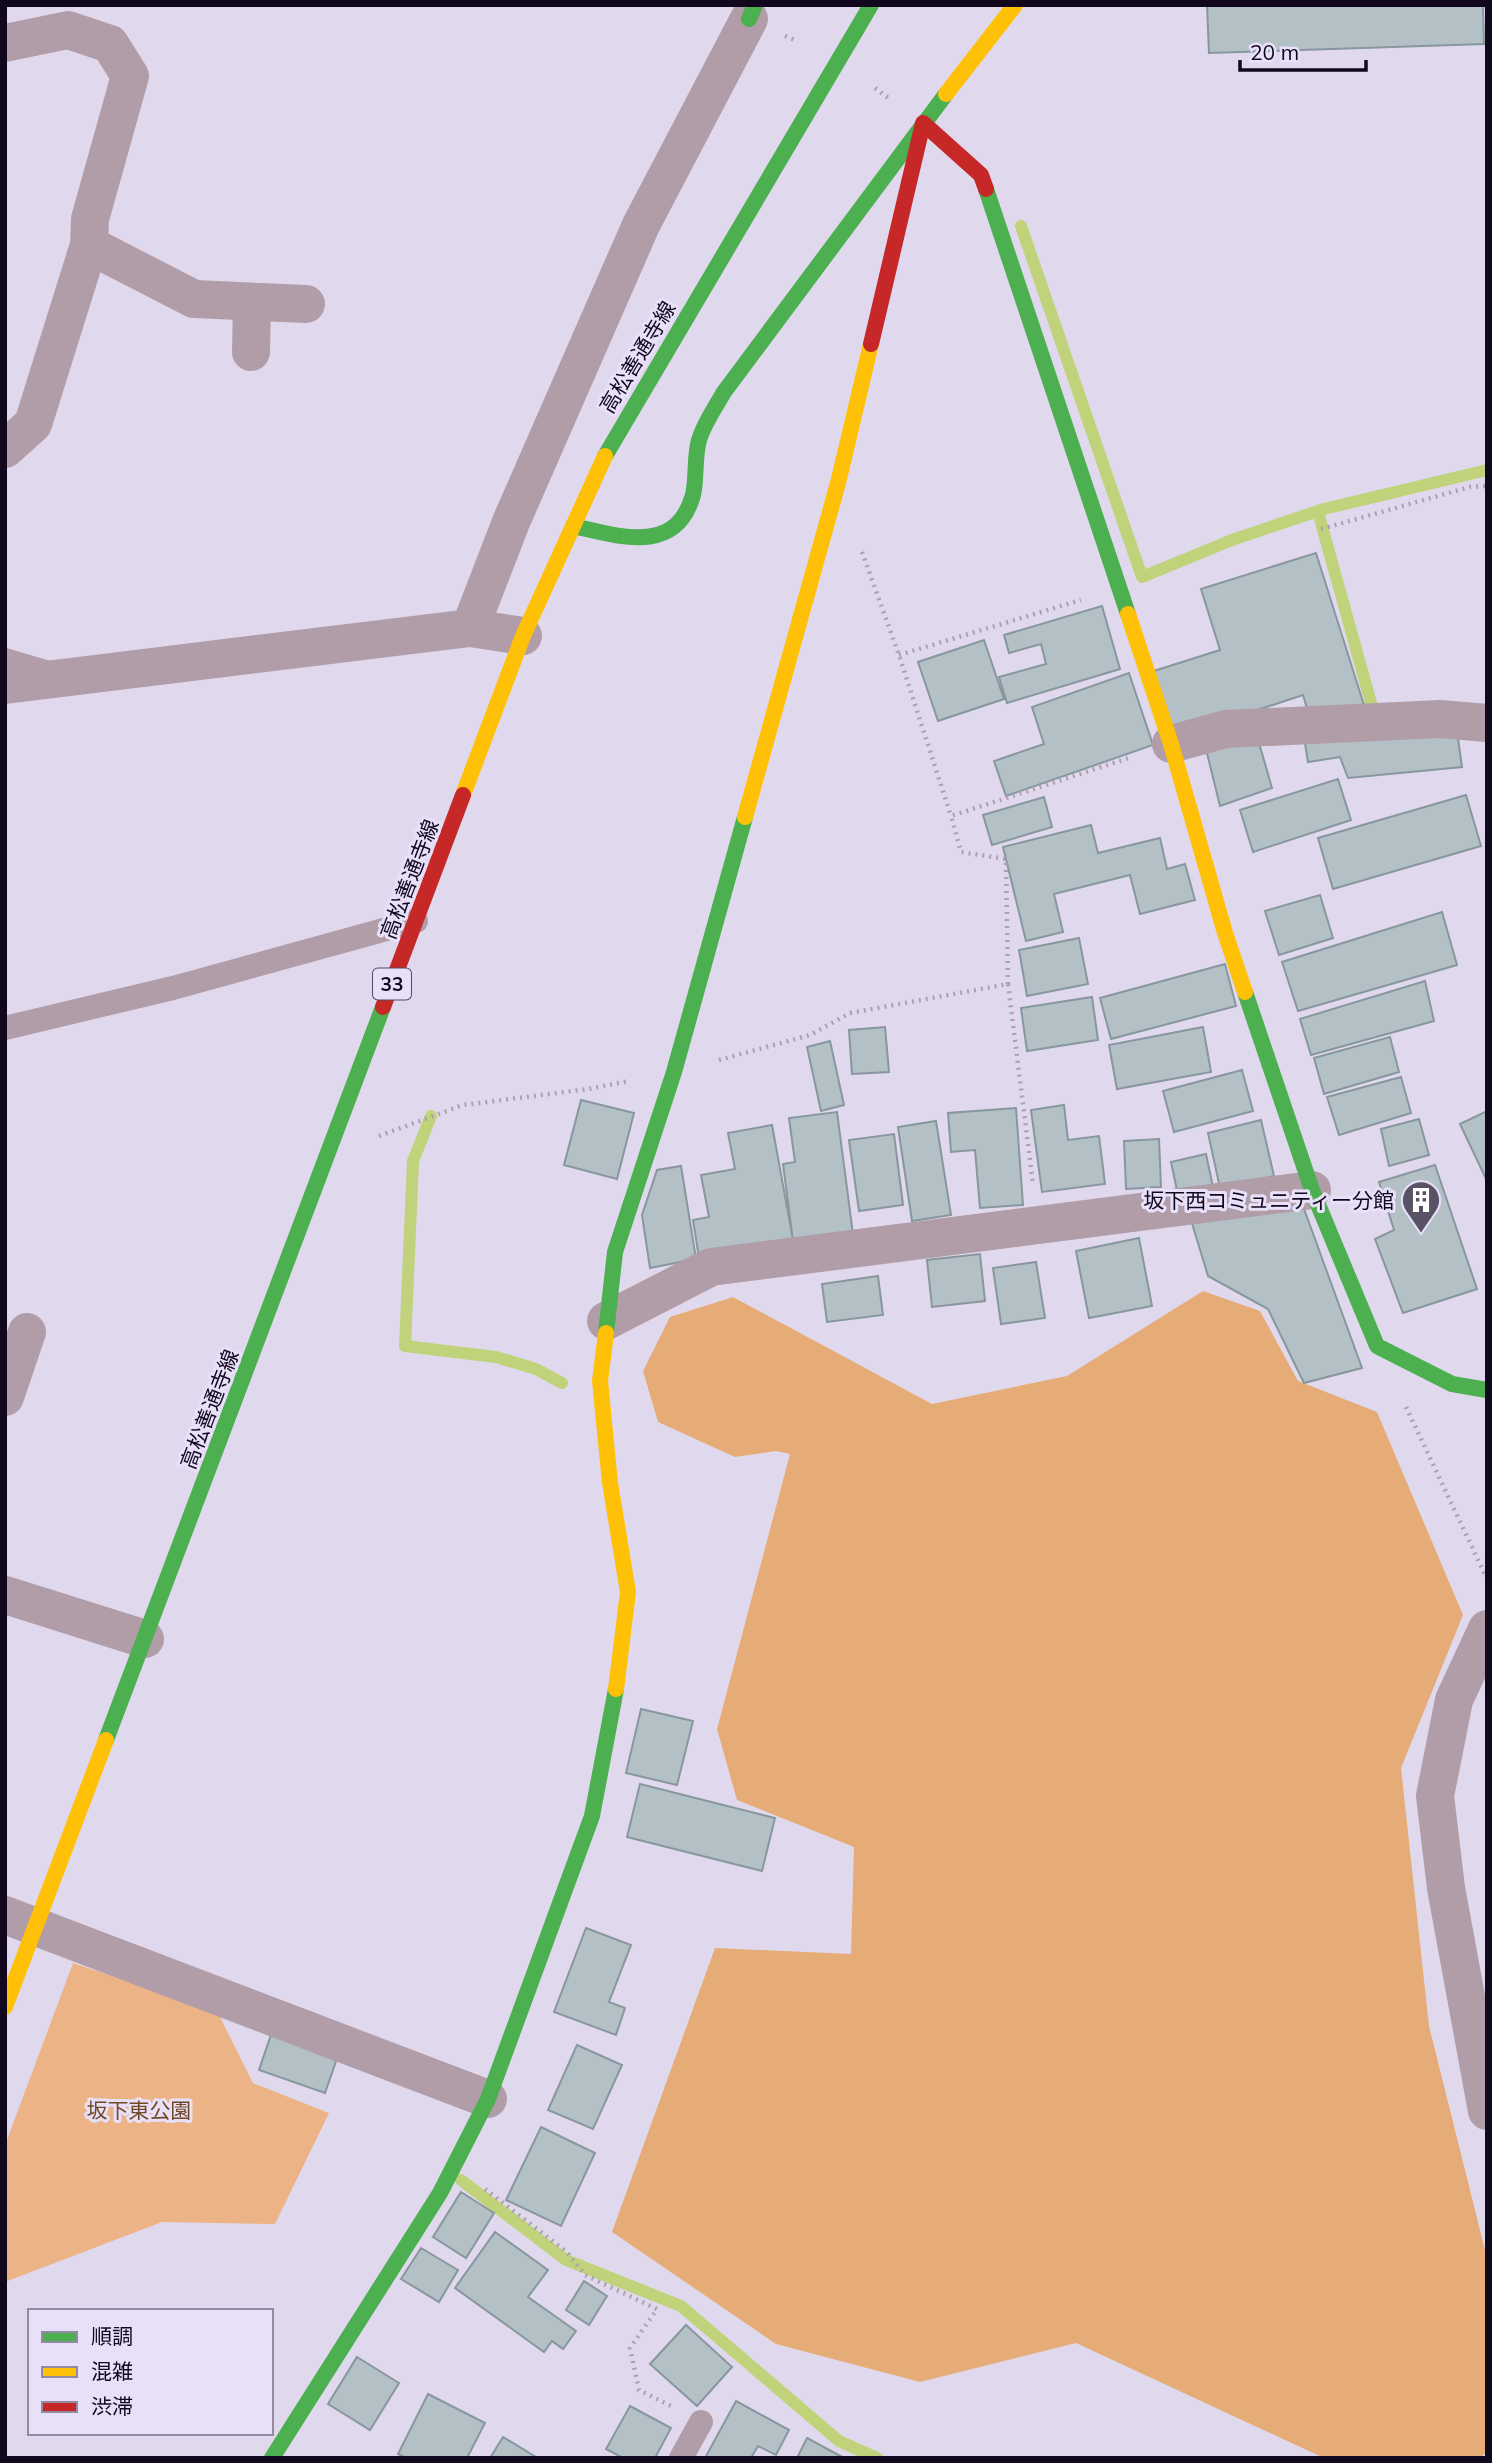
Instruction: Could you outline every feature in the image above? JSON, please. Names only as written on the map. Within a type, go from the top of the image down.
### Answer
[{"type":"street","name":"高松善通寺線","points":[[5,2007],[21,1921],[145,1639],[523,636],[611,442],[871,5]]},
{"type":"street","points":[[573,526],[644,539],[659,536],[680,521],[692,496],[700,436],[724,392],[923,122],[1015,5]]},
{"type":"street","points":[[470,628],[511,522],[641,225],[752,12]]},
{"type":"street","points":[[5,43],[68,30],[110,44],[130,76],[90,219],[89,245],[33,424],[10,440]]},
{"type":"street","points":[[923,122],[981,175],[1171,744],[1225,933],[1312,1190],[1377,1346],[1452,1384],[1487,1390]]},
{"type":"street","points":[[272,2458],[432,2205],[488,2099],[592,1816],[617,1682],[628,1592],[610,1483],[600,1381],[615,1252],[674,1072],[838,483],[923,122]]},
{"type":"street","points":[[89,245],[194,299],[306,304]]},
{"type":"street","points":[[251,352],[253,302]]},
{"type":"street","points":[[5,685],[470,628],[523,636]]},
{"type":"street","points":[[1171,744],[1226,729],[1440,719],[1487,723]]},
{"type":"street","points":[[1440,719],[1487,733]]},
{"type":"street","points":[[606,1321],[711,1267],[1312,1190]]},
{"type":"street","points":[[5,1397],[27,1332]]},
{"type":"street","points":[[5,1595],[145,1639]]},
{"type":"street","points":[[1487,1630],[1454,1700],[1435,1796],[1446,1888],[1487,2111]]},
{"type":"street","points":[[21,1921],[488,2099]]},
{"type":"lane","points":[[5,660],[66,678]]},
{"type":"lane","points":[[5,1028],[173,988],[416,921]]},
{"type":"lane","points":[[681,2458],[701,2422]]},
{"type":"path","points":[[1321,529],[1470,487],[1487,486]]},
{"type":"path","points":[[860,545],[899,655],[961,852],[1006,859],[1008,984],[1038,1223]]},
{"type":"path","points":[[899,655],[1119,589]]},
{"type":"path","points":[[951,816],[1171,744]]},
{"type":"path","points":[[371,1139],[463,1105],[588,1089],[674,1072],[810,1035],[850,1013],[1008,984]]},
{"type":"path","points":[[1377,1346],[1487,1579]]},
{"type":"path","points":[[454,2165],[567,2252],[585,2275],[657,2309],[629,2348],[639,2390],[701,2422]]},
{"type":"green space","name":"坂下東公園","points":[[73,1963],[217,2011],[253,2083],[329,2113],[275,2224],[162,2222],[5,2282],[5,2145]]},
{"type":"shaded area","points":[[1203,1291],[1260,1311],[1298,1381],[1377,1412],[1463,1615],[1401,1768],[1429,2026],[1487,2258],[1487,2453],[1478,2458],[1324,2458],[1076,2343],[920,2382],[776,2344],[612,2232],[715,1948],[851,1954],[854,1847],[737,1800],[717,1729],[790,1454],[776,1451],[735,1457],[658,1422],[643,1371],[670,1317],[733,1297],[932,1404],[1067,1376]]},
{"type":"building","points":[[1207,5],[1483,5],[1484,44],[1209,53]]},
{"type":"building","points":[[1316,553],[1364,705],[1311,722],[1303,695],[1175,737],[1154,671],[1220,650],[1201,589]]},
{"type":"building","points":[[1102,606],[1120,669],[1007,703],[999,677],[1046,664],[1041,644],[1009,653],[1004,635]]},
{"type":"building","points":[[984,640],[1004,699],[938,721],[918,662]]},
{"type":"building","points":[[1129,673],[1153,745],[1006,796],[994,761],[1044,744],[1032,707]]},
{"type":"building","points":[[1456,724],[1462,767],[1348,778],[1340,757],[1308,762],[1304,737]]},
{"type":"building","points":[[1257,736],[1272,788],[1220,806],[1205,745]]},
{"type":"building","points":[[1338,779],[1351,820],[1253,852],[1240,810]]},
{"type":"building","points":[[1466,795],[1481,846],[1333,889],[1318,838]]},
{"type":"building","points":[[1044,797],[1052,827],[992,845],[983,815]]},
{"type":"building","points":[[1091,825],[1098,853],[1160,838],[1167,869],[1185,864],[1195,900],[1140,914],[1130,875],[1054,894],[1063,932],[1026,941],[1003,847]]},
{"type":"building","points":[[1320,895],[1333,938],[1279,955],[1265,911]]},
{"type":"building","points":[[1442,912],[1457,965],[1298,1011],[1282,962]]},
{"type":"building","points":[[1079,938],[1088,984],[1027,996],[1019,950]]},
{"type":"building","points":[[1225,964],[1236,1006],[1111,1039],[1100,998]]},
{"type":"building","points":[[1425,981],[1434,1021],[1311,1055],[1300,1019]]},
{"type":"building","points":[[1092,997],[1098,1040],[1027,1051],[1021,1008]]},
{"type":"building","points":[[885,1027],[889,1072],[852,1074],[849,1030]]},
{"type":"building","points":[[1203,1027],[1211,1072],[1117,1089],[1109,1045]]},
{"type":"building","points":[[1390,1037],[1399,1072],[1324,1094],[1314,1058]]},
{"type":"building","points":[[830,1041],[844,1105],[821,1111],[807,1047]]},
{"type":"building","points":[[1242,1070],[1253,1111],[1174,1132],[1163,1091]]},
{"type":"building","points":[[1401,1077],[1411,1113],[1339,1135],[1327,1097]]},
{"type":"building","points":[[581,1100],[634,1113],[617,1179],[564,1165]]},
{"type":"building","points":[[1064,1105],[1068,1140],[1099,1136],[1105,1184],[1042,1192],[1031,1110]]},
{"type":"building","points":[[1016,1108],[1023,1205],[980,1208],[975,1150],[951,1152],[948,1113]]},
{"type":"building","points":[[1487,1111],[1487,1181],[1460,1124]]},
{"type":"building","points":[[837,1112],[853,1234],[793,1241],[783,1164],[795,1162],[789,1118]]},
{"type":"building","points":[[1419,1119],[1429,1155],[1389,1166],[1381,1129]]},
{"type":"building","points":[[1261,1120],[1274,1176],[1220,1188],[1208,1133]]},
{"type":"building","points":[[936,1121],[951,1215],[912,1221],[898,1127]]},
{"type":"building","points":[[772,1125],[793,1240],[699,1258],[693,1220],[709,1217],[701,1175],[735,1169],[728,1133]]},
{"type":"building","points":[[894,1134],[903,1205],[859,1211],[849,1140]]},
{"type":"building","points":[[1159,1139],[1161,1187],[1126,1189],[1124,1141]]},
{"type":"building","points":[[1206,1154],[1213,1187],[1178,1195],[1171,1162]]},
{"type":"building","name":"坂下西コミュニティー分館","points":[[1435,1165],[1477,1289],[1403,1313],[1375,1239],[1394,1230],[1379,1182]]},
{"type":"building","points":[[681,1166],[696,1259],[650,1268],[642,1215],[657,1170]]},
{"type":"building","points":[[1303,1206],[1362,1368],[1304,1383],[1268,1309],[1208,1276],[1191,1220]]},
{"type":"building","points":[[1139,1238],[1152,1306],[1089,1318],[1076,1251]]},
{"type":"building","points":[[980,1254],[985,1301],[932,1307],[927,1260]]},
{"type":"building","points":[[1036,1262],[1045,1318],[1001,1324],[993,1268]]},
{"type":"building","points":[[878,1276],[883,1315],[827,1322],[822,1284]]},
{"type":"building","points":[[641,1709],[693,1721],[677,1785],[626,1773]]},
{"type":"building","points":[[640,1784],[775,1818],[762,1871],[627,1837]]},
{"type":"building","points":[[586,1928],[631,1945],[609,2002],[625,2008],[616,2035],[554,2012]]},
{"type":"building","points":[[276,2020],[342,2044],[325,2093],[259,2070]]},
{"type":"building","points":[[577,2045],[622,2065],[593,2129],[548,2110]]},
{"type":"building","points":[[541,2127],[595,2153],[561,2226],[506,2200]]},
{"type":"building","points":[[461,2192],[494,2213],[466,2258],[433,2237]]},
{"type":"building","points":[[495,2232],[548,2270],[528,2297],[576,2331],[563,2349],[552,2341],[544,2352],[455,2288]]},
{"type":"building","points":[[421,2248],[458,2270],[439,2302],[401,2279]]},
{"type":"building","points":[[584,2281],[607,2296],[589,2325],[566,2310]]},
{"type":"building","points":[[686,2325],[732,2367],[697,2406],[650,2364]]},
{"type":"building","points":[[357,2357],[399,2383],[370,2430],[328,2404]]},
{"type":"building","points":[[428,2394],[485,2423],[467,2458],[406,2458],[398,2454]]},
{"type":"building","points":[[736,2401],[789,2430],[776,2455],[758,2446],[751,2458],[705,2458]]},
{"type":"building","points":[[630,2406],[671,2428],[655,2458],[623,2458],[606,2449]]},
{"type":"building","points":[[503,2437],[536,2457],[536,2458],[490,2458]]},
{"type":"building","points":[[807,2438],[844,2458],[797,2458]]},
{"type":"waterway","points":[[1021,226],[1142,577],[1232,540],[1324,509],[1487,470]]},
{"type":"waterway","points":[[1318,512],[1373,710],[1381,710]]},
{"type":"waterway","points":[[431,1116],[413,1161],[405,1346],[496,1357],[536,1369],[562,1383]]},
{"type":"waterway","points":[[461,2180],[566,2260],[681,2306],[839,2441],[877,2458]]},
{"type":"traffic: fast","points":[[749,19],[755,5]]},
{"type":"traffic: fast","points":[[605,456],[871,5]]},
{"type":"traffic: fast","points":[[573,526],[626,537],[644,537],[673,527],[685,514],[693,495],[699,440],[724,392],[946,94]]},
{"type":"traffic: fast","points":[[986,189],[1128,614]]},
{"type":"traffic: fast","points":[[606,1333],[615,1252],[674,1072],[745,817]]},
{"type":"traffic: fast","points":[[1245,992],[1312,1190],[1377,1346],[1452,1384],[1487,1390]]},
{"type":"traffic: fast","points":[[106,1740],[383,1007]]},
{"type":"traffic: fast","points":[[272,2458],[440,2193],[488,2099],[592,1816],[616,1689]]},
{"type":"traffic: slow","points":[[946,94],[1015,5]]},
{"type":"traffic: slow","points":[[745,817],[838,483],[871,344]]},
{"type":"traffic: slow","points":[[463,795],[523,636],[605,456]]},
{"type":"traffic: slow","points":[[1128,614],[1171,744],[1225,933],[1245,992]]},
{"type":"traffic: slow","points":[[606,1333],[600,1381],[610,1483],[628,1592],[616,1689]]},
{"type":"traffic: slow","points":[[5,2007],[106,1740]]},
{"type":"traffic: jam","points":[[871,344],[923,123],[981,175],[986,189]]},
{"type":"traffic: jam","points":[[383,1007],[463,795]]},
{"type":"place","name":"坂下西コミュニティー分館","points":[[1421,1234]]}]
